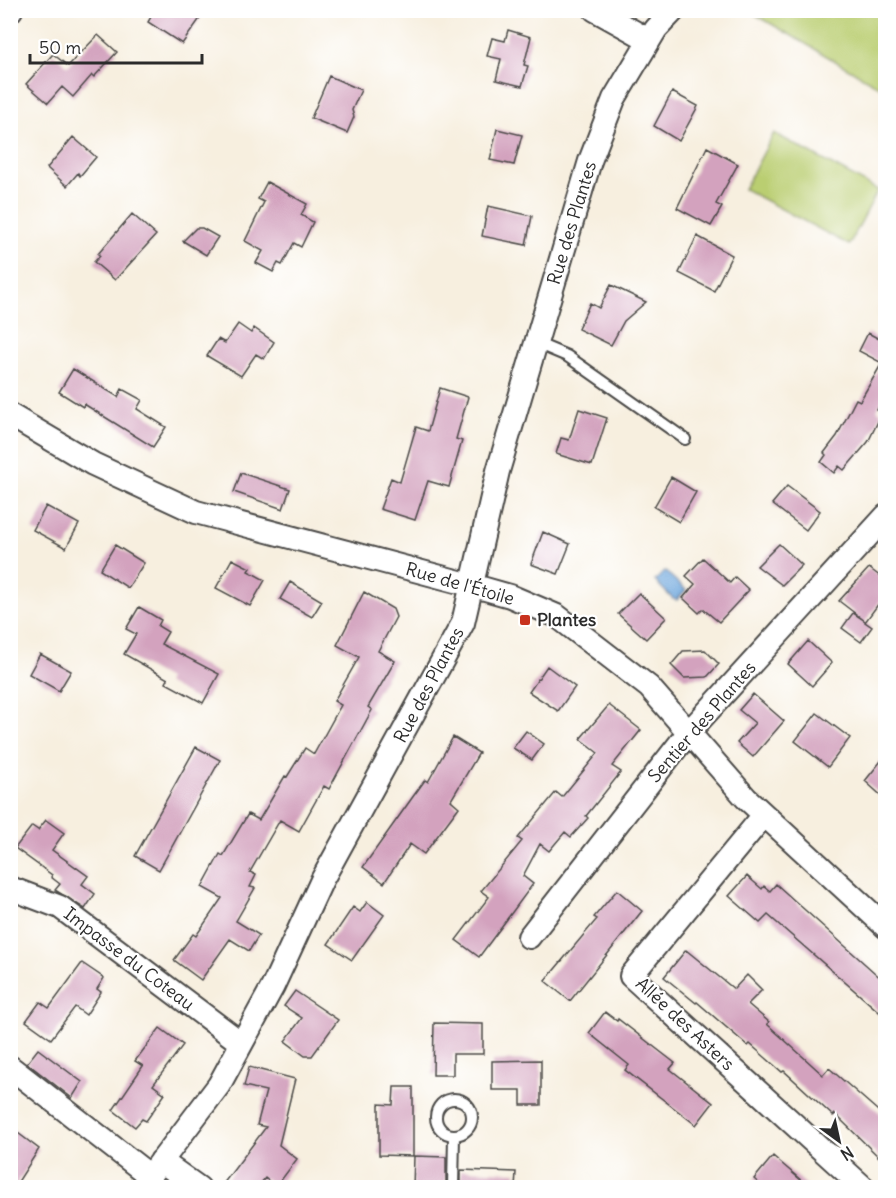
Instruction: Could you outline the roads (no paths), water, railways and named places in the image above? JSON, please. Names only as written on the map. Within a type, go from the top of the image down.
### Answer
[{"type":"street","points":[[595,10],[650,40]]},
{"type":"street","name":"Rue des Plantes","points":[[151,1175],[219,1085],[273,986],[322,880],[463,623],[498,471],[590,161],[614,99],[656,29],[674,10]]},
{"type":"street","name":"Rue de l'Étoile","points":[[10,414],[93,464],[196,512],[510,596],[557,616],[649,687],[746,798],[885,927]]},
{"type":"street","name":"Sentier des Plantes","points":[[529,937],[688,733],[885,516]]},
{"type":"street","name":"Allée des Asters","points":[[764,814],[631,976],[864,1188]]},
{"type":"street","name":"Impasse du Coteau","points":[[10,888],[60,907],[241,1043]]},
{"type":"street","points":[[10,1067],[151,1175],[199,1188]]},
{"type":"lane","points":[[536,343],[567,356],[685,439]]},
{"type":"lane","points":[[453,1188],[454,1135]]},
{"type":"water","points":[[665,571],[686,590],[677,600],[673,599],[655,581]]},
{"type":"place","name":"Plantes","points":[[525,620]]}]
